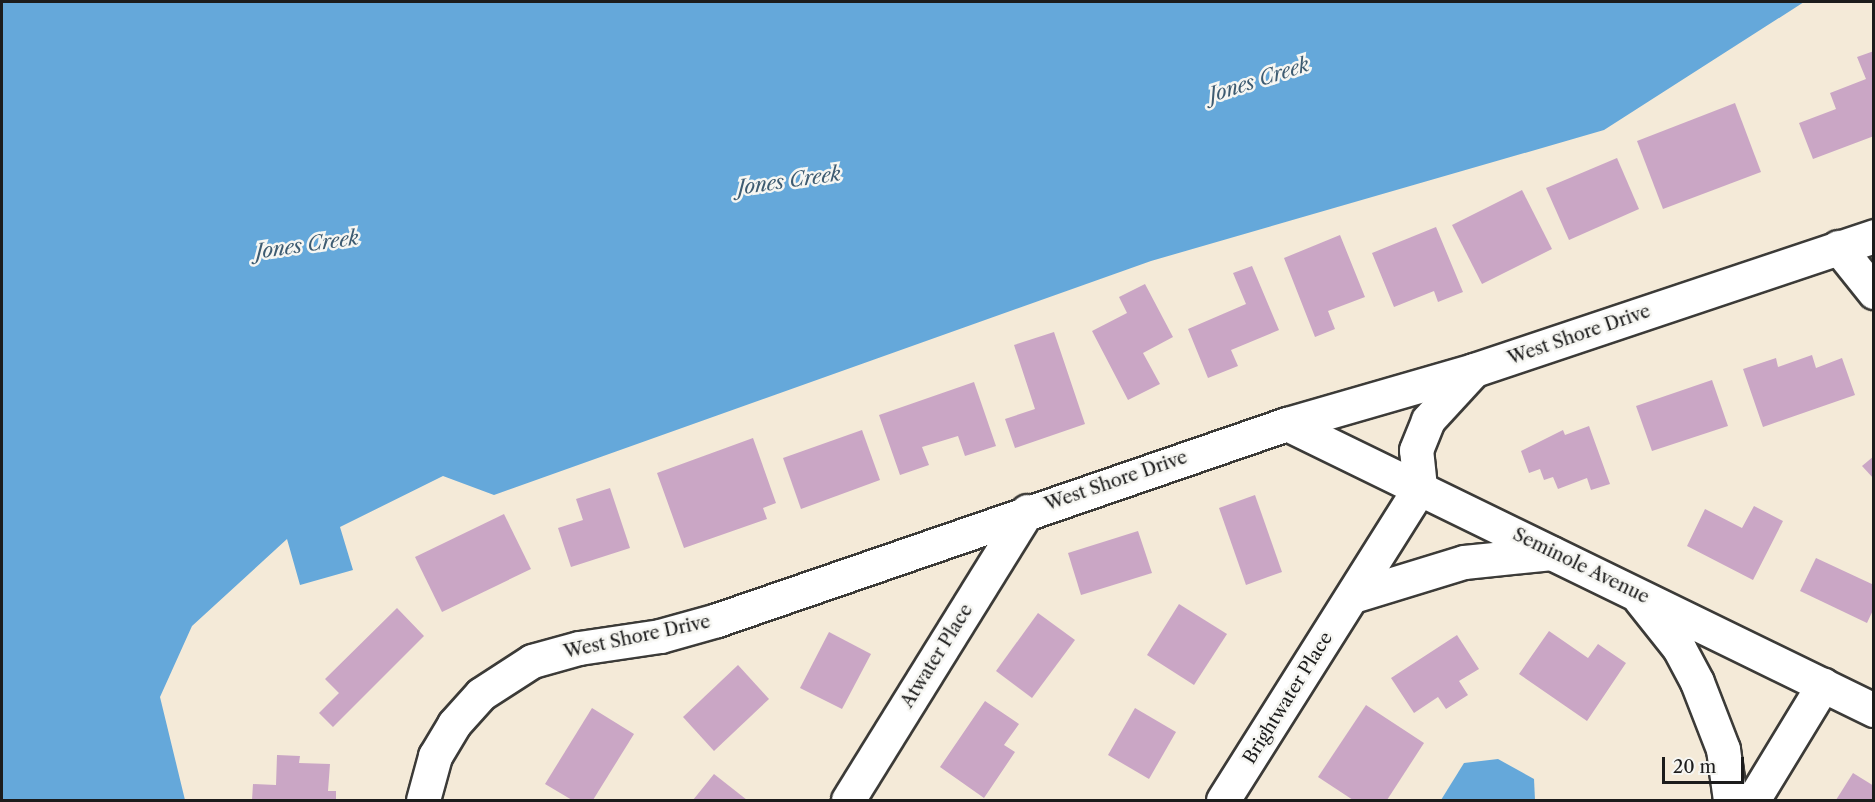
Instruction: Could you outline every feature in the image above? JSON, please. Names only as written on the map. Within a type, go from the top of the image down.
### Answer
[{"type":"street","name":"West Shore Drive","points":[[423,801],[435,756],[454,724],[481,694],[532,661],[579,648],[660,636],[717,620],[1027,511],[1287,424],[1474,370],[1874,236]]},
{"type":"street","points":[[1838,247],[1874,292]]},
{"type":"street","points":[[1420,487],[1416,450],[1421,434],[1445,398],[1474,370]]},
{"type":"street","name":"Seminole Avenue","points":[[1287,424],[1874,710]]},
{"type":"street","name":"Brightwater Place","points":[[1223,801],[1420,487]]},
{"type":"street","name":"Atwater Place","points":[[848,801],[1027,511]]},
{"type":"street","points":[[1353,596],[1464,562],[1553,552]]},
{"type":"street","points":[[1635,593],[1679,648],[1697,682],[1723,749],[1730,801]]},
{"type":"street","points":[[1753,801],[1823,685]]},
{"type":"water","name":"Jones Creek","points":[[2,2],[1804,2],[1604,130],[1151,261],[494,495],[443,476],[340,527],[353,570],[300,585],[287,539],[192,626],[160,697],[185,800],[2,800]]},
{"type":"water","points":[[1498,759],[1534,779],[1535,800],[1441,800],[1464,763]]},
{"type":"building","points":[[1874,51],[1874,136],[1813,159],[1799,123],[1836,109],[1830,93],[1866,79],[1857,57]]},
{"type":"building","points":[[1735,103],[1761,172],[1663,209],[1637,141]]},
{"type":"building","points":[[1617,158],[1639,209],[1569,240],[1546,188]]},
{"type":"building","points":[[1522,190],[1552,249],[1482,284],[1452,225]]},
{"type":"building","points":[[1436,227],[1463,292],[1438,302],[1434,291],[1394,307],[1372,253]]},
{"type":"building","points":[[1340,235],[1365,297],[1328,311],[1335,329],[1315,337],[1284,258]]},
{"type":"building","points":[[1252,266],[1279,330],[1231,350],[1238,366],[1208,378],[1188,329],[1246,304],[1233,273]]},
{"type":"building","points":[[1145,284],[1173,337],[1143,353],[1160,384],[1128,400],[1092,331],[1127,313],[1119,297]]},
{"type":"building","points":[[1054,332],[1085,424],[1015,448],[1005,419],[1035,409],[1014,345]]},
{"type":"building","points":[[1812,355],[1816,368],[1842,358],[1855,395],[1763,427],[1743,369],[1776,358],[1778,367]]},
{"type":"building","points":[[1712,380],[1728,426],[1652,451],[1636,406]]},
{"type":"building","points":[[974,382],[996,446],[965,456],[958,436],[922,447],[929,465],[900,475],[879,415]]},
{"type":"building","points":[[1589,426],[1610,484],[1591,490],[1587,478],[1558,489],[1553,477],[1544,480],[1540,469],[1529,473],[1521,451],[1563,430],[1565,435]]},
{"type":"building","points":[[862,430],[880,480],[801,509],[783,458]]},
{"type":"building","points":[[753,438],[776,503],[763,508],[767,519],[684,548],[657,473]]},
{"type":"building","points":[[1874,456],[1874,479],[1862,466]]},
{"type":"building","points":[[610,488],[630,548],[571,567],[558,528],[583,520],[576,499]]},
{"type":"building","points":[[1255,495],[1282,572],[1246,585],[1219,508]]},
{"type":"building","points":[[1754,506],[1783,521],[1753,580],[1687,546],[1705,509],[1742,528]]},
{"type":"building","points":[[504,514],[531,569],[442,612],[415,557]]},
{"type":"building","points":[[1138,531],[1152,573],[1081,595],[1068,553]]},
{"type":"building","points":[[1816,558],[1874,585],[1874,608],[1867,623],[1800,591]]},
{"type":"building","points":[[1179,604],[1227,634],[1194,685],[1147,655]]},
{"type":"building","points":[[397,608],[424,636],[333,727],[319,713],[339,693],[325,679]]},
{"type":"building","points":[[1038,613],[1075,640],[1032,698],[996,671]]},
{"type":"building","points":[[1549,631],[1588,658],[1598,644],[1626,663],[1587,721],[1519,674]]},
{"type":"building","points":[[829,632],[871,654],[842,709],[800,688]]},
{"type":"building","points":[[1457,635],[1479,669],[1459,681],[1468,695],[1446,709],[1438,697],[1414,713],[1391,678]]},
{"type":"building","points":[[738,665],[769,699],[714,751],[683,717]]},
{"type":"building","points":[[985,701],[1019,724],[1004,745],[1015,752],[984,798],[940,767]]},
{"type":"building","points":[[1366,705],[1424,743],[1387,800],[1353,800],[1318,777]]},
{"type":"building","points":[[592,708],[634,734],[593,800],[572,800],[545,784]]},
{"type":"building","points":[[1135,708],[1176,732],[1149,779],[1108,755]]},
{"type":"building","points":[[277,755],[300,756],[299,763],[330,764],[328,791],[336,791],[336,800],[252,800],[253,784],[276,785]]},
{"type":"building","points":[[1853,773],[1874,786],[1874,800],[1836,800]]},
{"type":"building","points":[[714,774],[747,800],[693,800]]}]
